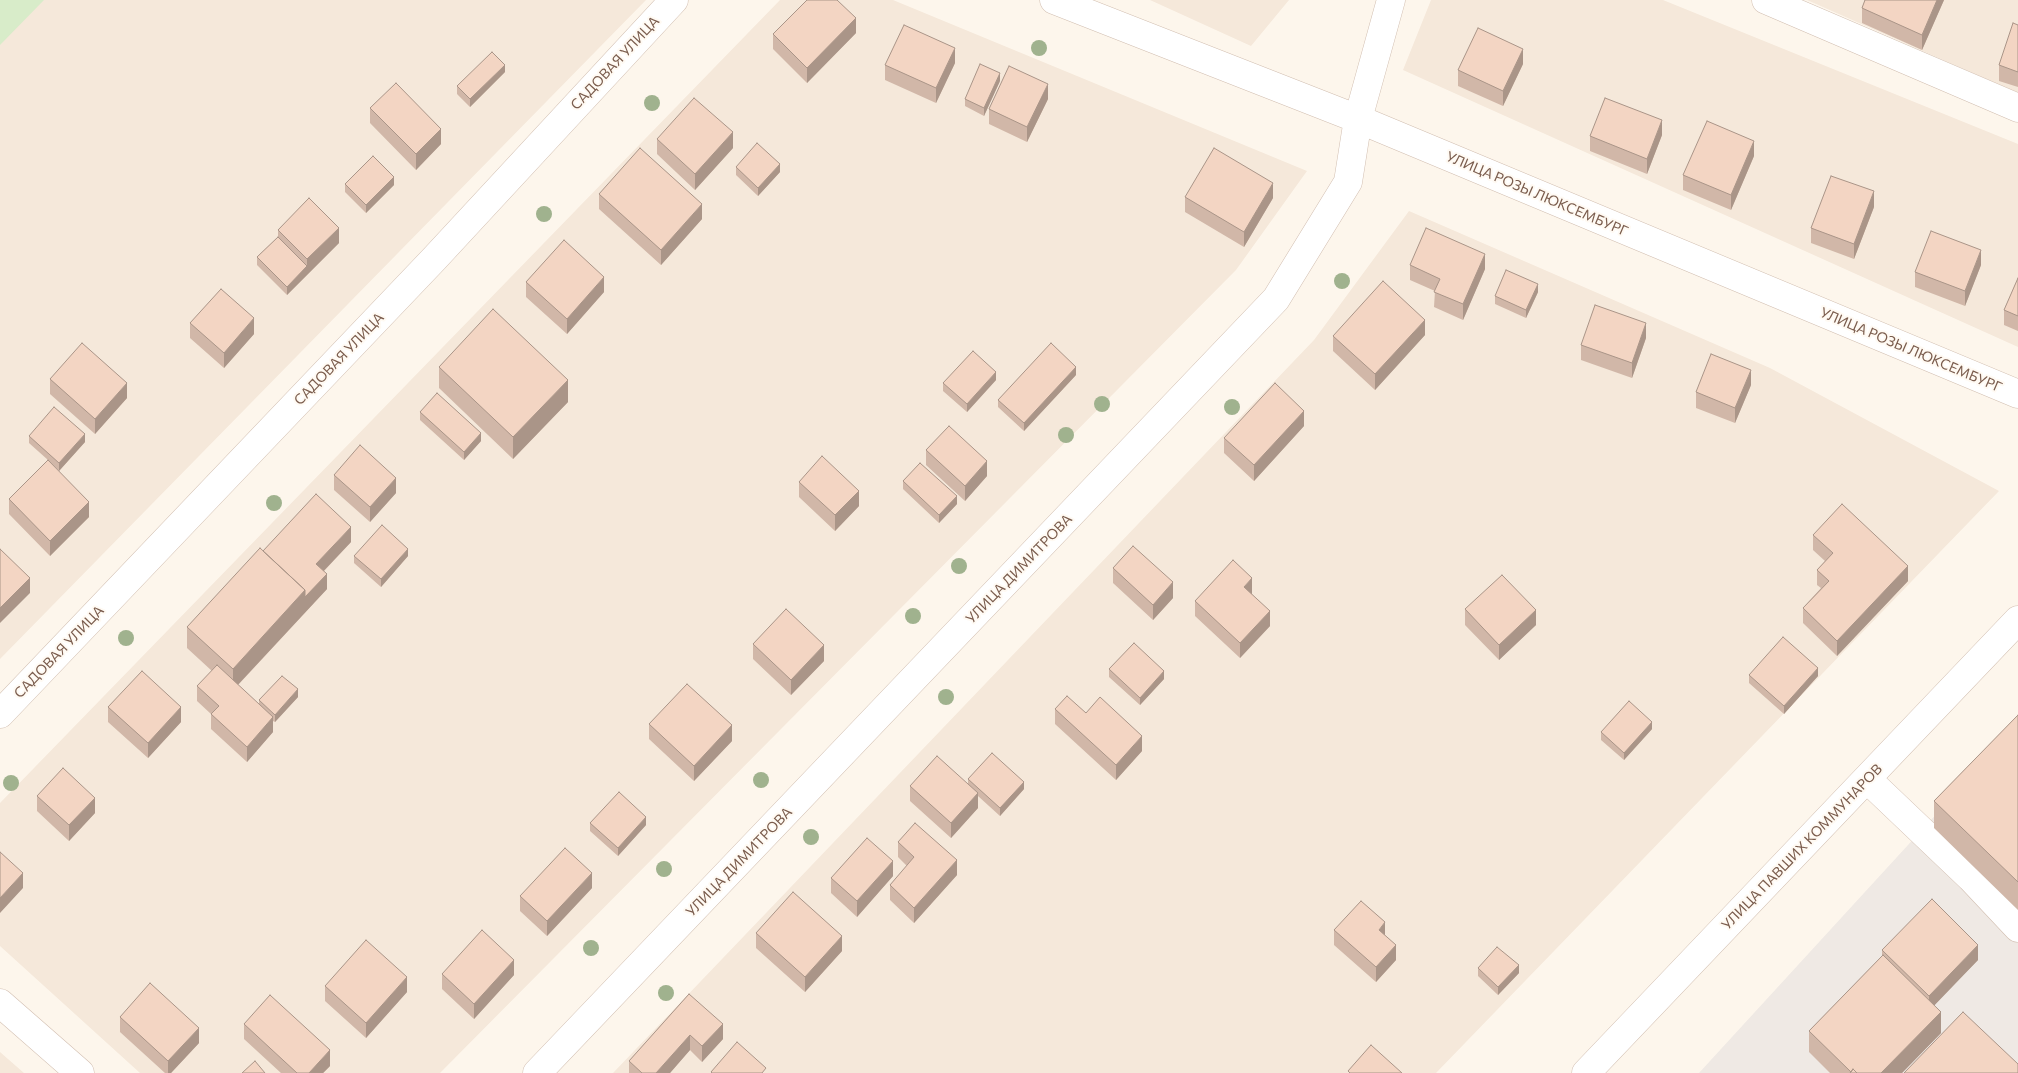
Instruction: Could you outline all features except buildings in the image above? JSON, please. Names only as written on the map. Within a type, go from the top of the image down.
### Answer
[{"type":"street","name":"САДОВАЯ УЛИЦА","points":[[0,714],[434,259],[674,0]]},
{"type":"street","name":"УЛИЦА РОЗЫ ЛЮКСЕМБУРГ","points":[[1054,0],[1358,119],[2018,394]]},
{"type":"street","name":"УЛИЦА ДИМИТРОВА","points":[[537,1073],[1276,299],[1348,182],[1358,119],[1391,0]]},
{"type":"street","points":[[1766,0],[2018,108]]},
{"type":"street","name":"УЛИЦА ПАВШИХ КОММУНАРОВ","points":[[1586,1073],[2018,620]]},
{"type":"street","points":[[1867,779],[1971,878],[2018,928]]},
{"type":"street","points":[[0,1003],[80,1073]]},
{"type":"shaded area","points":[[0,0],[646,0],[0,659]]},
{"type":"shaded area","points":[[780,0],[893,0],[1307,171],[1236,270],[440,1073],[140,1073],[0,946],[0,803]]},
{"type":"shaded area","points":[[1150,0],[1289,0],[1251,46]]},
{"type":"shaded area","points":[[1431,0],[1663,0],[2018,144],[2018,347],[1403,70]]},
{"type":"shaded area","points":[[1807,0],[2018,0],[2018,93]]},
{"type":"shaded area","points":[[1409,211],[1770,368],[1999,491],[1436,1073],[613,1073],[1314,340]]},
{"type":"shaded area","points":[[2018,725],[2018,1073],[1699,1073]]},
{"type":"shaded area","points":[[0,1052],[24,1073],[0,1073]]},
{"type":"green space","points":[[0,0],[44,0],[0,45]]}]
